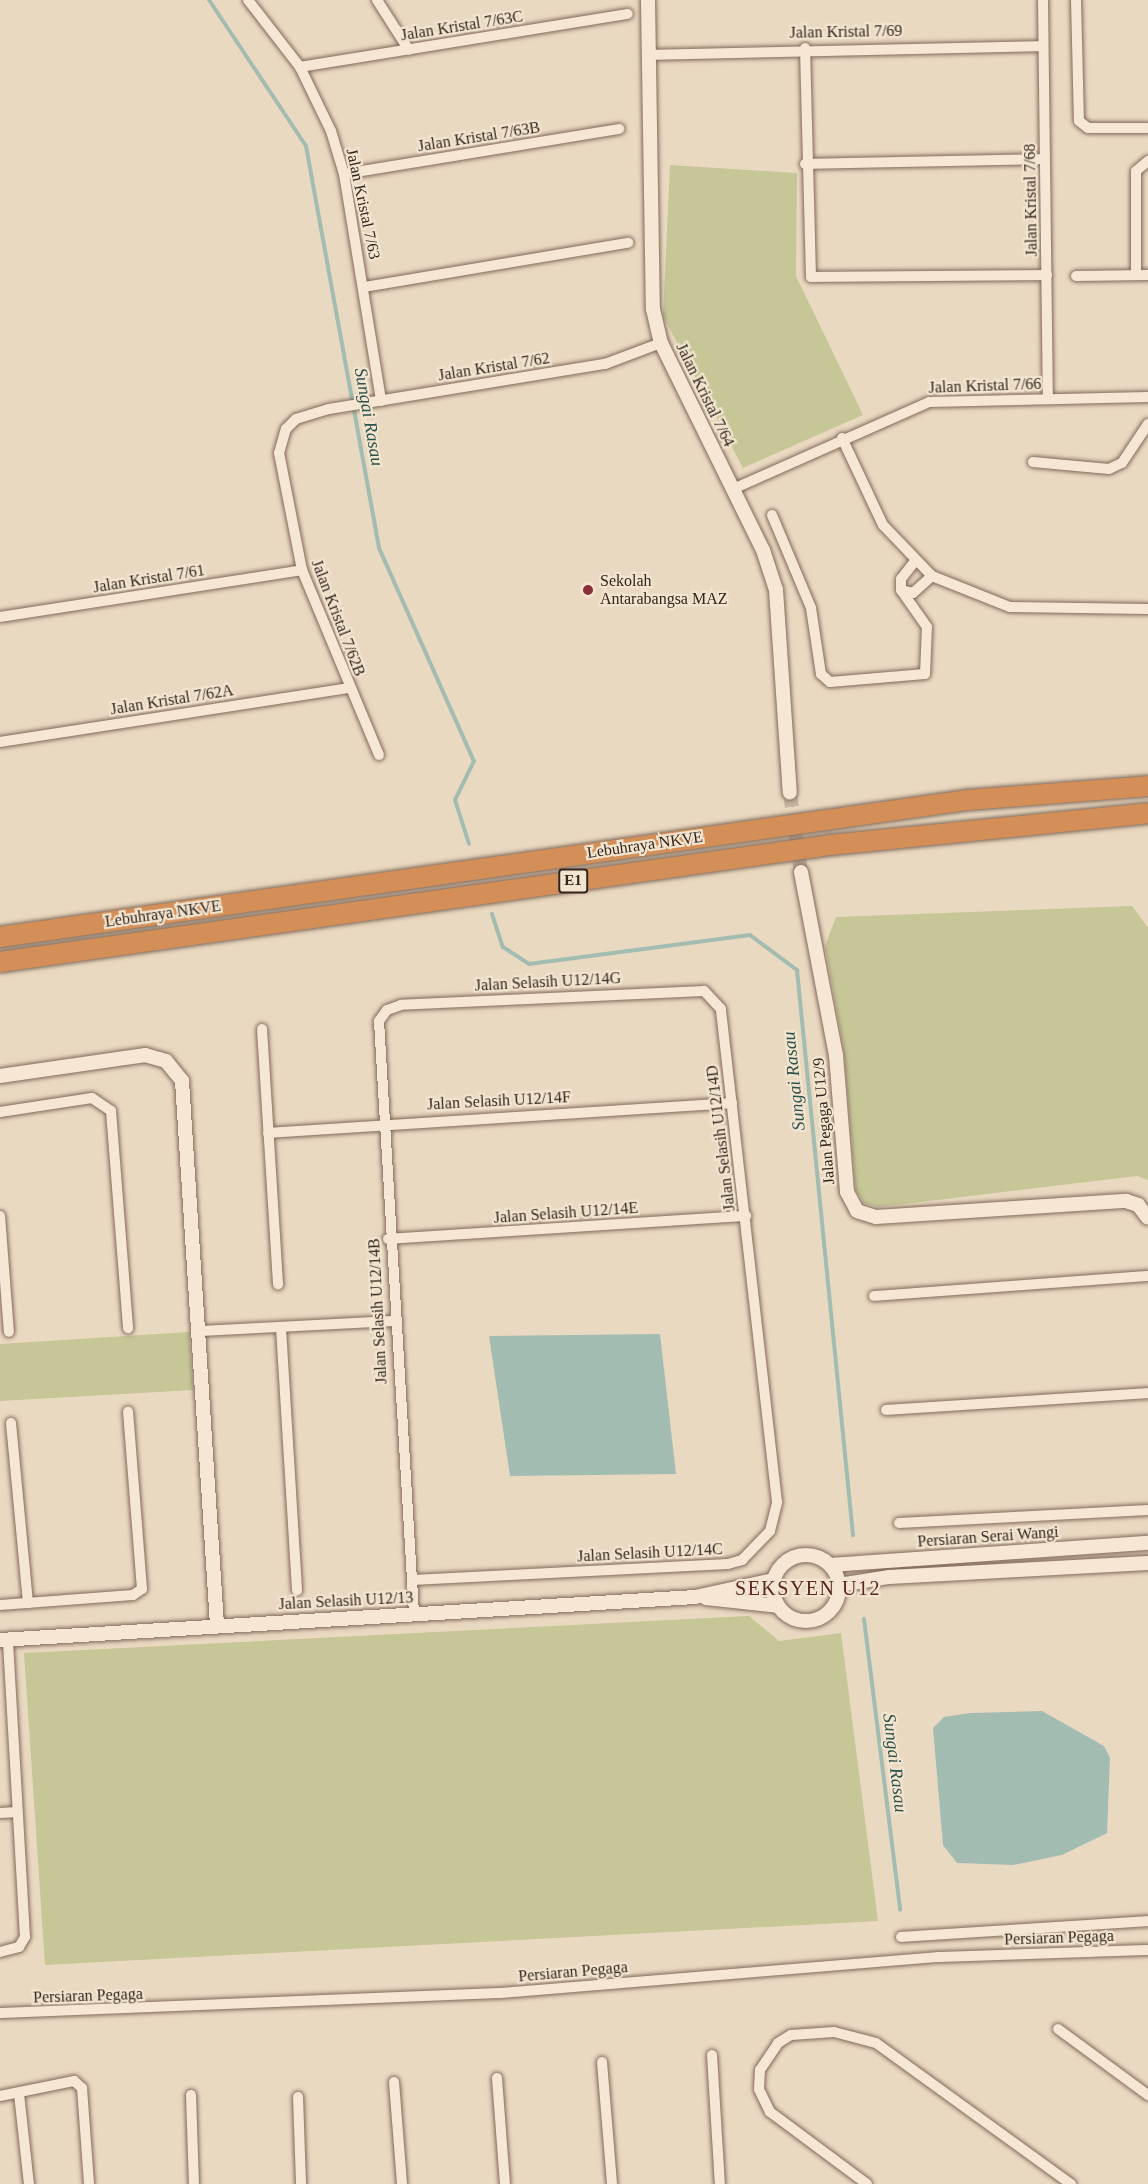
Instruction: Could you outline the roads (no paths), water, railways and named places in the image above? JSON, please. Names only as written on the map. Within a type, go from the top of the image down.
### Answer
[{"type":"highway","name":"Lebuhraya NKVE","points":[[0,937],[968,800],[1148,786]]},
{"type":"highway","name":"Lebuhraya NKVE","points":[[0,962],[842,843],[1148,813]]},
{"type":"street","name":"Jalan Kristal 7/63","points":[[248,0],[300,67],[331,131],[344,174],[381,401]]},
{"type":"street","points":[[377,0],[409,50]]},
{"type":"street","name":"Jalan Kristal 7/64","points":[[648,0],[653,309],[661,343],[763,550],[781,613],[790,793]]},
{"type":"street","name":"Jalan Kristal 7/68","points":[[1043,0],[1048,399]]},
{"type":"street","points":[[1076,0],[1078,121],[1088,128],[1148,128]]},
{"type":"street","name":"Jalan Kristal 7/63C","points":[[300,67],[628,14]]},
{"type":"street","name":"Jalan Kristal 7/69","points":[[650,55],[805,48],[1043,46]]},
{"type":"street","points":[[805,48],[807,269],[818,280],[1047,275]]},
{"type":"street","name":"Jalan Kristal 7/63B","points":[[344,174],[619,129]]},
{"type":"street","points":[[805,164],[1044,159]]},
{"type":"street","points":[[1136,275],[1136,171],[1148,161]]},
{"type":"street","points":[[364,287],[628,243]]},
{"type":"street","points":[[1076,276],[1148,275]]},
{"type":"street","name":"Jalan Kristal 7/62","points":[[329,409],[605,364],[661,343]]},
{"type":"street","name":"Jalan Kristal 7/66","points":[[733,489],[842,438],[929,402],[1148,397]]},
{"type":"street","name":"Jalan Kristal 7/62B","points":[[329,409],[296,419],[281,440],[302,570],[348,688],[379,755]]},
{"type":"street","points":[[1033,462],[1110,469],[1122,463],[1148,424]]},
{"type":"street","points":[[842,438],[883,525],[915,561],[932,576],[1010,607],[1148,609]]},
{"type":"street","points":[[772,515],[811,608],[821,674],[830,682],[925,674],[927,627],[901,590],[901,579],[915,561]]},
{"type":"street","name":"Jalan Kristal 7/61","points":[[0,617],[302,570]]},
{"type":"street","points":[[901,590],[913,593],[932,576]]},
{"type":"street","name":"Jalan Kristal 7/62A","points":[[0,742],[348,688]]},
{"type":"street","name":"Jalan Pegaga U12/9","points":[[801,872],[836,1055],[847,1192],[858,1211],[876,1217],[1126,1201],[1138,1205],[1148,1218]]},
{"type":"street","name":"Jalan Selasih U12/14G","points":[[387,1010],[401,1005],[698,989],[710,994]]},
{"type":"street","name":"Jalan Selasih U12/14D","points":[[710,994],[721,1009],[754,1283]]},
{"type":"street","name":"Jalan Selasih U12/14B","points":[[387,1010],[378,1029],[382,1123],[393,1321],[414,1613]]},
{"type":"street","points":[[262,1029],[278,1285]]},
{"type":"street","points":[[0,1076],[145,1055],[177,1070],[187,1097],[217,1625]]},
{"type":"street","points":[[0,1112],[92,1098],[111,1112],[128,1328]]},
{"type":"street","name":"Jalan Selasih U12/14F","points":[[268,1133],[382,1123],[732,1103]]},
{"type":"street","points":[[0,1216],[9,1332]]},
{"type":"street","name":"Jalan Selasih U12/14E","points":[[388,1239],[746,1216]]},
{"type":"street","points":[[874,1296],[1148,1276]]},
{"type":"street","name":"Jalan Selasih U12/14C","points":[[412,1580],[728,1564],[750,1553],[770,1531],[777,1502],[754,1283]]},
{"type":"street","points":[[201,1331],[393,1321]]},
{"type":"street","points":[[281,1328],[297,1591]]},
{"type":"street","points":[[886,1410],[1148,1393]]},
{"type":"street","points":[[0,1605],[133,1595],[142,1589],[128,1412]]},
{"type":"street","points":[[11,1423],[28,1603]]},
{"type":"street","points":[[899,1523],[1148,1510]]},
{"type":"street","name":"Persiaran Serai Wangi","points":[[830,1564],[1148,1543]]},
{"type":"street","points":[[802,1554],[830,1564],[839,1585],[834,1606],[817,1619],[795,1620],[778,1606],[773,1580],[783,1563],[802,1554]]},
{"type":"street","name":"Persiaran Serai Wangi","points":[[839,1585],[889,1577],[1148,1563]]},
{"type":"street","name":"Jalan Selasih U12/13","points":[[4,1640],[695,1597],[773,1580]]},
{"type":"street","name":"Jalan Selasih U12/13","points":[[695,1597],[778,1606]]},
{"type":"street","points":[[0,1952],[19,1947],[25,1937],[17,1812],[4,1671],[4,1640]]},
{"type":"street","points":[[0,1812],[17,1812]]},
{"type":"street","name":"Persiaran Pegaga","points":[[901,1937],[1148,1921]]},
{"type":"street","name":"Persiaran Pegaga","points":[[0,2013],[500,1993],[938,1958],[1148,1950]]},
{"type":"street","points":[[1058,2029],[1148,2095]]},
{"type":"street","points":[[867,2184],[770,2112],[759,2089],[759,2070],[778,2043],[791,2035],[852,2034],[876,2043],[1071,2184]]},
{"type":"street","points":[[712,2055],[720,2184]]},
{"type":"street","points":[[602,2062],[612,2184]]},
{"type":"street","points":[[497,2078],[505,2184]]},
{"type":"street","points":[[0,2096],[19,2094],[74,2081],[82,2088],[89,2184]]},
{"type":"street","points":[[394,2082],[402,2184]]},
{"type":"street","points":[[19,2094],[28,2184]]},
{"type":"street","points":[[191,2096],[194,2184]]},
{"type":"street","points":[[298,2097],[301,2184]]},
{"type":"waterway","name":"Sungai Rasau","points":[[209,0],[306,146],[379,548],[474,761],[455,800],[469,844]]},
{"type":"waterway","name":"Sungai Rasau","points":[[492,914],[503,947],[529,964],[750,935],[797,970],[853,1535]]},
{"type":"waterway","name":"Sungai Rasau","points":[[864,1619],[900,1910]]},
{"type":"tunnel","points":[[790,793],[801,872]]},
{"type":"place","name":"Sekolah Antarabangsa MAZ","points":[[588,590]]},
{"type":"district","name":"SEKSYEN U12","points":[[808,1588]]}]
